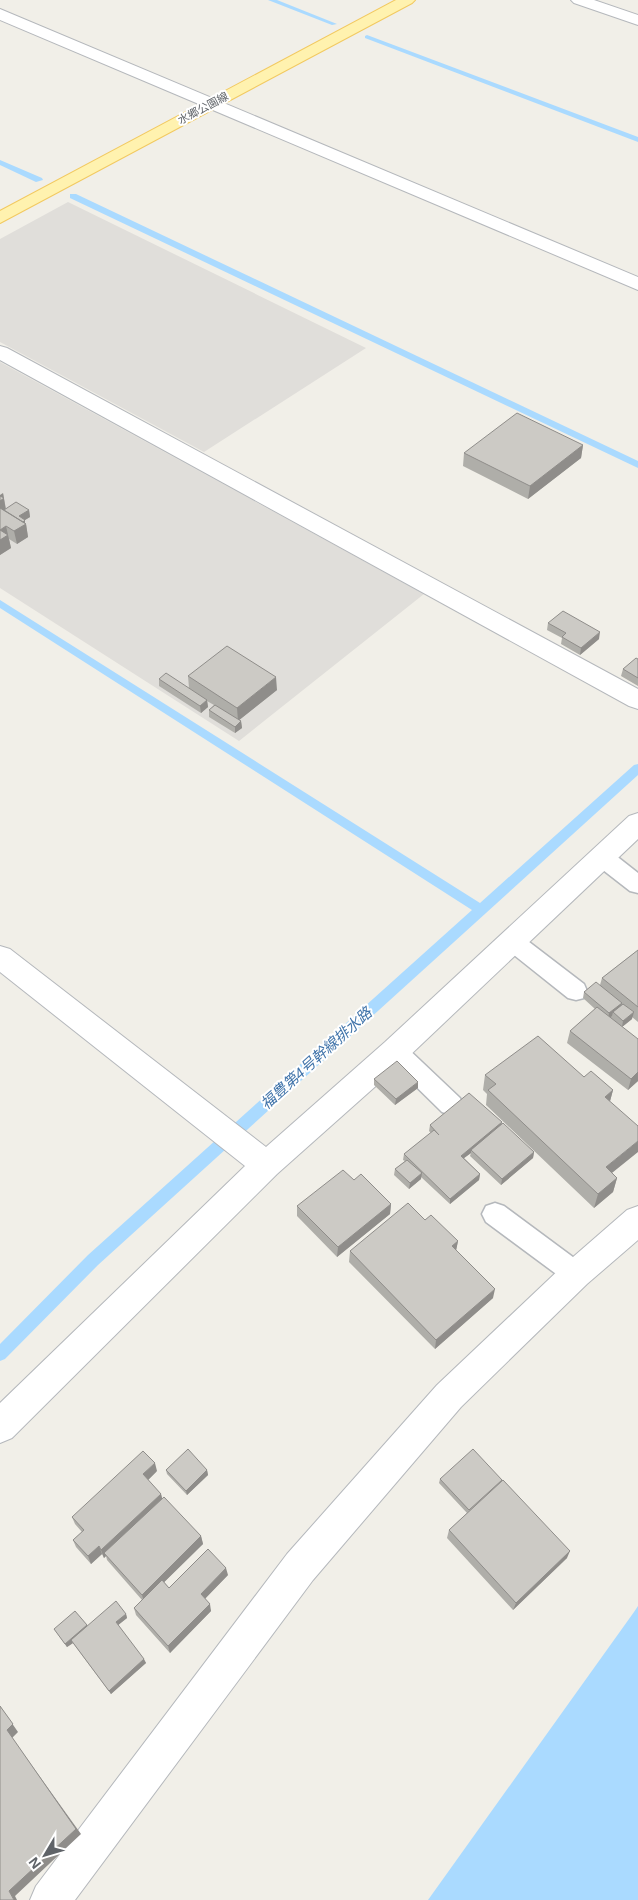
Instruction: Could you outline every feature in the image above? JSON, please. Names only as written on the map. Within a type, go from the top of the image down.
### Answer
[{"type":"main road","name":"水郷公園線","points":[[0,218],[407,0]]},
{"type":"street","points":[[579,0],[638,20]]},
{"type":"street","points":[[0,14],[638,284]]},
{"type":"street","points":[[0,352],[638,700]]},
{"type":"street","points":[[0,1426],[260,1160],[395,1051],[638,823]]},
{"type":"street","points":[[0,957],[204,1114],[260,1160]]},
{"type":"street","points":[[50,1900],[300,1567],[449,1396],[576,1274],[638,1220]]},
{"type":"lane","points":[[602,857],[638,885]]},
{"type":"lane","points":[[512,941],[576,991]]},
{"type":"lane","points":[[395,1051],[451,1105]]},
{"type":"lane","points":[[495,1214],[576,1274]]},
{"type":"shaded area","points":[[68,202],[366,348],[204,452],[0,342],[0,239]]},
{"type":"shaded area","points":[[0,362],[424,594],[239,741],[0,588]]},
{"type":"water","points":[[638,1606],[638,1900],[428,1900],[634,1612]]},
{"type":"building","points":[[517,413],[583,445],[530,486],[464,453]]},
{"type":"building","points":[[16,502],[29,510],[19,516],[25,520],[23,522],[4,510]]},
{"type":"building","points":[[0,508],[26,524],[14,531],[6,526],[0,530]]},
{"type":"building","points":[[0,530],[8,535],[0,540]]},
{"type":"building","points":[[563,611],[600,632],[581,648],[562,637],[566,633],[548,623]]},
{"type":"building","points":[[227,646],[276,677],[237,708],[188,676]]},
{"type":"building","points":[[636,658],[638,659],[638,678],[623,669]]},
{"type":"building","points":[[166,673],[207,700],[200,706],[159,679]]},
{"type":"building","points":[[215,705],[241,721],[235,727],[209,710]]},
{"type":"building","points":[[638,950],[638,1007],[602,978]]},
{"type":"building","points":[[596,982],[622,1003],[609,1013],[584,992]]},
{"type":"building","points":[[623,1004],[634,1012],[623,1021],[613,1012]]},
{"type":"building","points":[[597,1007],[638,1039],[638,1072],[631,1079],[570,1031]]},
{"type":"building","points":[[538,1036],[584,1077],[591,1071],[613,1090],[605,1097],[638,1126],[638,1141],[606,1167],[617,1178],[598,1194],[488,1090],[496,1084],[485,1075]]},
{"type":"building","points":[[397,1061],[418,1082],[396,1099],[374,1079]]},
{"type":"building","points":[[469,1093],[502,1122],[461,1156],[480,1174],[450,1199],[404,1154],[434,1130],[439,1135],[430,1125]]},
{"type":"building","points":[[503,1123],[534,1152],[502,1179],[471,1150]]},
{"type":"building","points":[[407,1160],[422,1173],[410,1183],[395,1169]]},
{"type":"building","points":[[343,1170],[354,1180],[361,1174],[391,1204],[338,1247],[297,1206]]},
{"type":"building","points":[[408,1203],[425,1220],[431,1215],[458,1241],[452,1246],[495,1289],[436,1340],[350,1251]]},
{"type":"building","points":[[188,1449],[207,1470],[186,1491],[166,1470]]},
{"type":"building","points":[[473,1449],[502,1480],[469,1510],[440,1479]]},
{"type":"building","points":[[143,1451],[155,1463],[143,1474],[161,1494],[101,1550],[99,1546],[88,1556],[73,1540],[84,1530],[72,1517]]},
{"type":"building","points":[[503,1480],[570,1551],[516,1603],[449,1530]]},
{"type":"building","points":[[164,1497],[201,1536],[142,1595],[104,1553]]},
{"type":"building","points":[[208,1549],[226,1568],[201,1594],[210,1604],[168,1646],[134,1608],[162,1580],[169,1588]]},
{"type":"building","points":[[116,1601],[126,1614],[116,1622],[144,1659],[109,1691],[71,1640]]},
{"type":"building","points":[[75,1611],[87,1625],[65,1644],[54,1629]]},
{"type":"building","points":[[0,1706],[13,1724],[7,1730],[76,1829],[9,1891],[14,1900],[0,1900]]},
{"type":"waterway","points":[[271,0],[334,24]]},
{"type":"waterway","points":[[367,37],[638,140]]},
{"type":"waterway","points":[[0,162],[39,180]]},
{"type":"waterway","points":[[73,196],[638,465]]},
{"type":"waterway","points":[[0,603],[481,910]]},
{"type":"waterway","name":"福豊第4号幹線排水路","points":[[481,910],[638,768]]},
{"type":"waterway","name":"福豊第4号幹線排水路","points":[[0,1354],[93,1260],[481,910]]}]
